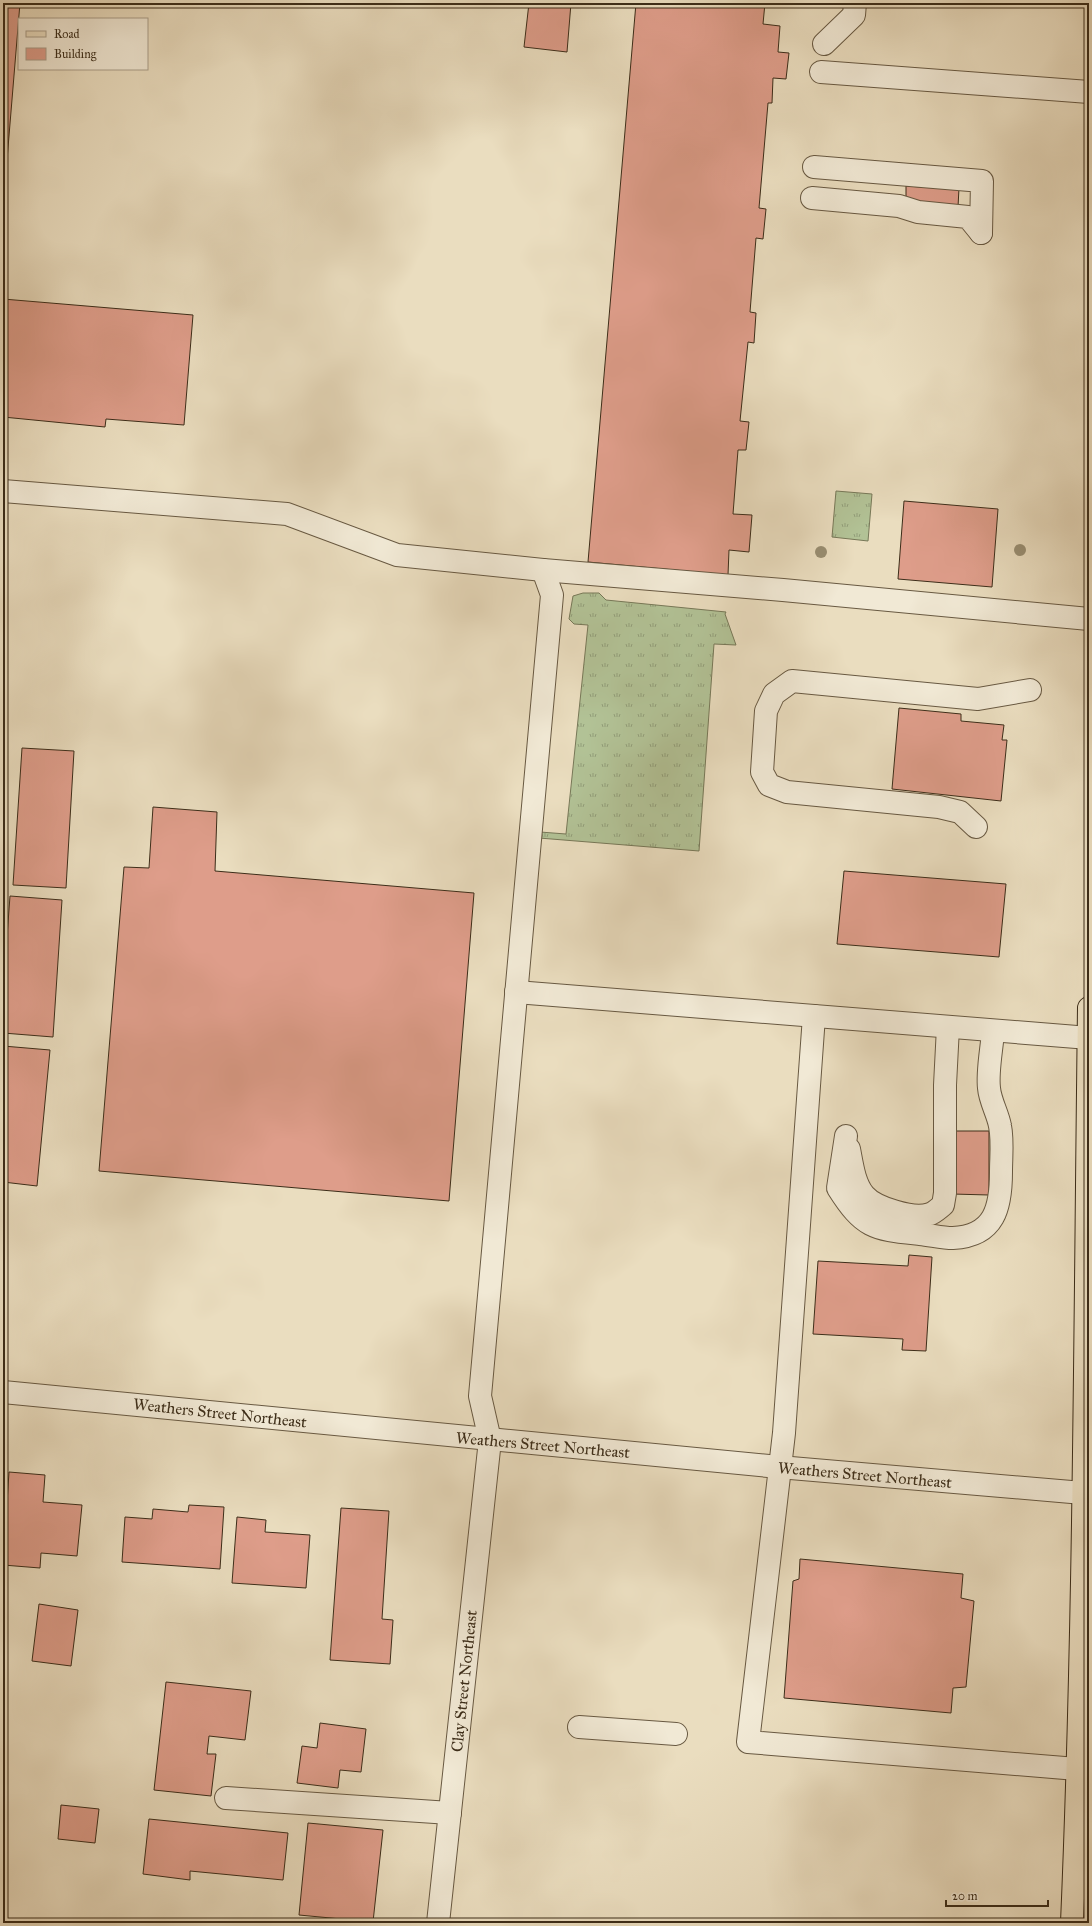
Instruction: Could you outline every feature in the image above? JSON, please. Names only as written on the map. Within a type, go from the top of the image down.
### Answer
[{"type":"main road","points":[[1072,1923],[1084,1770],[1083,1493],[1088,1367],[1089,1008]]},
{"type":"street","points":[[824,44],[854,14],[855,3]]},
{"type":"street","points":[[821,72],[1089,92]]},
{"type":"street","points":[[812,198],[899,206],[918,212],[968,217],[981,233],[982,181],[814,167]]},
{"type":"street","points":[[3,491],[287,514],[398,555],[543,570],[1089,619]]},
{"type":"street","name":"Clay Street Northeast","points":[[438,1923],[490,1440],[480,1396],[552,595],[543,570]]},
{"type":"street","points":[[976,827],[960,812],[938,807],[787,792],[769,785],[762,772],[766,711],[774,694],[792,681],[978,699],[1030,690]]},
{"type":"street","points":[[516,992],[1089,1038]]},
{"type":"street","points":[[814,1016],[788,1389],[748,1742],[1084,1770]]},
{"type":"street","points":[[948,1027],[945,1085],[945,1193],[943,1205],[930,1214],[910,1215],[885,1209],[864,1196],[855,1177],[846,1136],[838,1188],[861,1219],[879,1229],[953,1238],[976,1234],[992,1222],[998,1207],[1001,1187],[1001,1127],[989,1089],[993,1031]]},
{"type":"street","name":"Weathers Street Northeast","points":[[3,1392],[490,1440],[1083,1493]]},
{"type":"street","points":[[578,1726],[676,1734]]},
{"type":"street","points":[[226,1798],[450,1813]]},
{"type":"green space","points":[[836,491],[872,494],[868,541],[832,537]]},
{"type":"green space","points":[[583,593],[599,593],[606,600],[726,612],[725,614],[736,645],[714,644],[699,851],[539,838],[540,832],[566,834],[588,625],[574,624],[569,619],[573,596]]},
{"type":"building","points":[[3,3],[20,3],[5,184],[3,184]]},
{"type":"building","points":[[529,3],[571,3],[567,52],[524,47]]},
{"type":"building","points":[[636,3],[765,3],[763,24],[780,26],[778,52],[789,53],[786,79],[773,78],[772,103],[768,103],[759,208],[766,209],[763,239],[756,238],[750,312],[756,313],[754,343],[748,342],[740,421],[749,422],[746,450],[738,450],[733,514],[752,515],[749,552],[729,550],[728,575],[588,562]]},
{"type":"building","points":[[922,185],[959,188],[958,207],[906,202],[906,186],[922,187]]},
{"type":"building","points":[[3,299],[193,315],[184,425],[106,419],[105,427],[3,417]]},
{"type":"building","points":[[904,501],[998,509],[992,587],[898,579]]},
{"type":"building","points":[[899,708],[961,714],[961,721],[1004,725],[1002,740],[1007,740],[1001,801],[892,789]]},
{"type":"building","points":[[22,748],[74,751],[66,888],[13,885]]},
{"type":"building","points":[[153,807],[217,812],[215,871],[474,893],[449,1201],[99,1171],[124,867],[149,868]]},
{"type":"building","points":[[844,871],[1006,884],[999,957],[837,944]]},
{"type":"building","points":[[10,896],[62,900],[53,1037],[3,1033],[3,991]]},
{"type":"building","points":[[3,1046],[50,1050],[37,1186],[3,1182]]},
{"type":"building","points":[[952,1131],[989,1131],[989,1195],[952,1194]]},
{"type":"building","points":[[909,1255],[932,1257],[926,1351],[902,1350],[903,1339],[813,1334],[818,1261],[908,1266]]},
{"type":"building","points":[[9,1472],[45,1475],[43,1502],[82,1505],[77,1556],[41,1553],[40,1568],[3,1565]]},
{"type":"building","points":[[189,1505],[224,1507],[220,1569],[122,1562],[125,1517],[152,1519],[153,1509],[188,1512]]},
{"type":"building","points":[[341,1508],[389,1511],[382,1619],[393,1620],[390,1664],[330,1660]]},
{"type":"building","points":[[237,1517],[266,1520],[265,1532],[310,1535],[306,1588],[232,1583]]},
{"type":"building","points":[[800,1559],[963,1574],[961,1598],[974,1601],[966,1687],[953,1688],[951,1713],[784,1698],[793,1581],[799,1579]]},
{"type":"building","points":[[39,1604],[78,1610],[71,1666],[32,1661]]},
{"type":"building","points":[[166,1682],[251,1691],[245,1740],[209,1736],[207,1754],[216,1754],[211,1796],[154,1790]]},
{"type":"building","points":[[320,1723],[366,1729],[361,1772],[340,1770],[338,1788],[297,1783],[302,1746],[317,1748]]},
{"type":"building","points":[[61,1805],[99,1809],[95,1843],[58,1839]]},
{"type":"building","points":[[149,1819],[288,1833],[283,1880],[190,1871],[190,1880],[143,1874]]},
{"type":"building","points":[[308,1823],[383,1830],[373,1922],[299,1915]]}]
